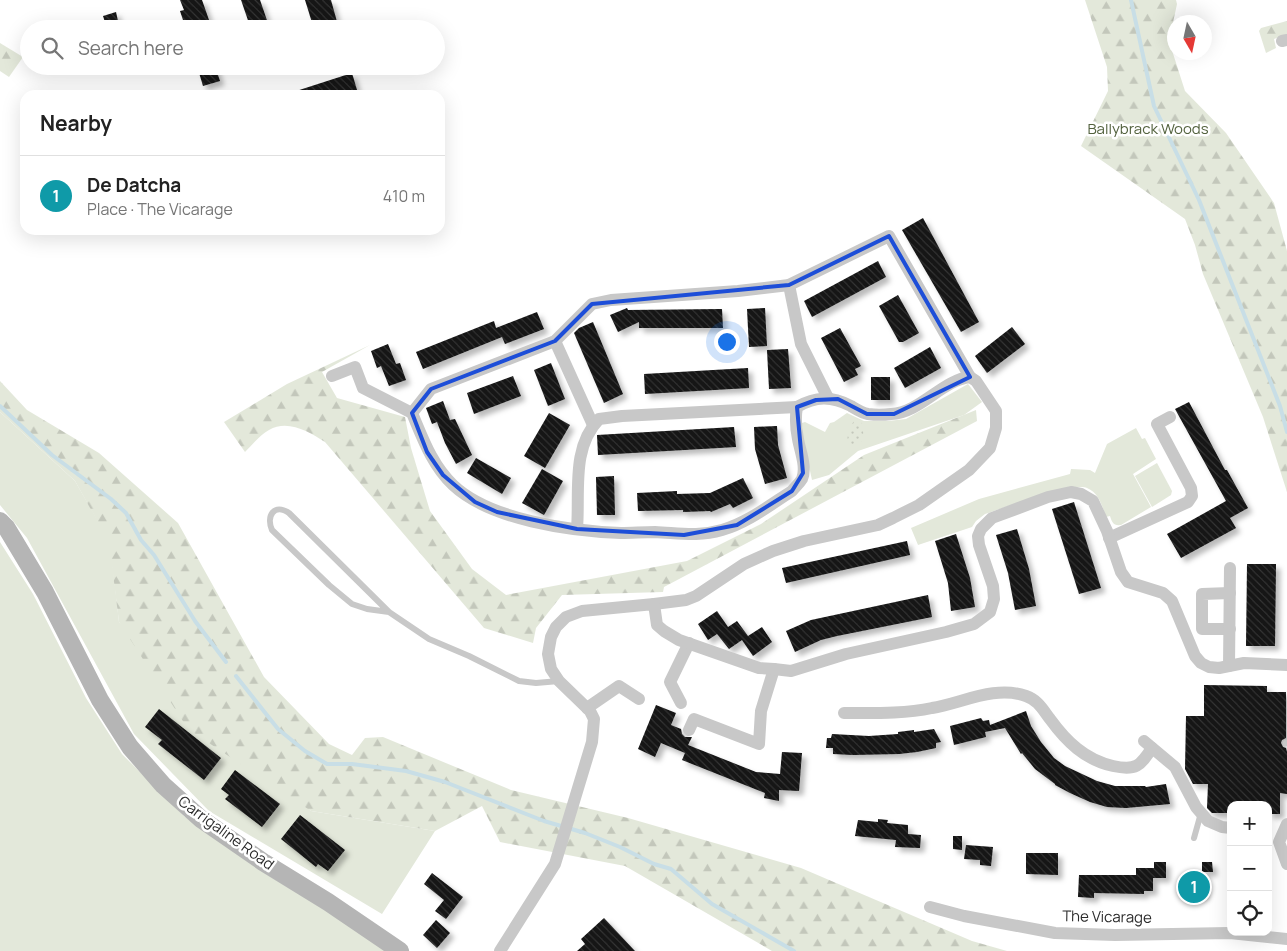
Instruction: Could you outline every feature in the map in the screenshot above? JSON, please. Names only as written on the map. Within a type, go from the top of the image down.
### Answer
[{"type":"main road","name":"Carrigaline Road","points":[[0,521],[6,527],[45,592],[100,700],[130,747],[163,785],[201,819],[263,862],[328,902],[400,951]]},
{"type":"street","points":[[412,413],[431,389],[555,341],[592,304],[610,300],[738,291],[789,285],[889,236],[970,377],[976,381],[996,411],[996,428],[990,448],[969,470],[920,505],[878,525],[804,541],[773,551],[744,564],[696,596],[686,600],[590,610],[566,617],[556,627],[551,637],[548,654],[551,669],[559,681],[587,708],[594,719],[592,742],[555,864],[500,951]]},
{"type":"street","points":[[789,285],[801,344],[828,398]]},
{"type":"street","points":[[555,341],[593,425]]},
{"type":"street","points":[[332,376],[356,367],[363,388],[412,413],[427,452],[435,464],[454,486],[475,502],[497,512],[535,522],[577,529],[620,533],[656,532],[684,535],[705,534],[722,530],[737,525],[792,491],[802,478],[804,466],[797,437],[797,407]]},
{"type":"street","points":[[577,529],[580,455],[593,425],[599,419],[606,417],[797,407],[805,402],[828,398],[838,399],[867,414],[894,414],[906,411],[956,381],[970,377]]},
{"type":"street","points":[[1109,538],[1188,502],[1192,496],[1191,488],[1157,424],[1170,417]]},
{"type":"street","points":[[654,604],[657,625],[664,631],[689,643],[759,668],[774,670],[790,671],[846,654],[946,632],[974,624],[990,612],[994,599],[993,586],[979,545],[978,536],[981,529],[992,518],[1048,497],[1072,492],[1081,494],[1093,501],[1121,572],[1128,582],[1163,593],[1172,601],[1195,656],[1201,664],[1219,668],[1244,663],[1287,665]]},
{"type":"street","points":[[1229,666],[1230,568]]},
{"type":"street","points":[[1230,594],[1202,594],[1202,629],[1230,629]]},
{"type":"street","points":[[681,703],[670,682],[689,643]]},
{"type":"street","points":[[694,718],[759,744],[762,711],[774,670]]},
{"type":"street","points":[[587,708],[619,686],[639,699]]},
{"type":"street","points":[[844,714],[931,709],[995,693],[1012,692],[1027,696],[1038,703],[1066,740],[1085,755],[1106,765],[1124,769],[1136,768],[1144,761],[1148,744],[1175,767],[1196,806],[1208,821],[1227,828]]},
{"type":"street","points":[[1279,842],[1287,824]]},
{"type":"street","points":[[1272,837],[1279,842],[1287,864]]},
{"type":"street","name":"The Vicarage","points":[[930,907],[964,916],[1055,933],[1115,935],[1230,933],[1287,939]]},
{"type":"lane","points":[[389,612],[359,607],[329,585],[272,530],[270,520],[272,512],[283,509],[289,513],[389,612],[429,639],[518,681],[536,683],[559,681]]},
{"type":"lane","points":[[1194,838],[1201,813]]},
{"type":"highlighted area","points":[[889,236],[970,377],[894,414],[867,414],[838,399],[816,400],[797,407],[803,473],[792,491],[737,525],[684,535],[577,529],[497,512],[475,502],[443,475],[427,452],[412,413],[431,389],[555,341],[592,304],[789,285]]},
{"type":"green space","name":"Ballybrack Woods","points":[[1085,0],[1176,0],[1175,15],[1167,15],[1167,60],[1175,60],[1185,91],[1226,133],[1274,203],[1287,251],[1287,492],[1263,417],[1203,274],[1185,219],[1081,146],[1108,91],[1107,67]]},
{"type":"green space","points":[[1287,21],[1287,34],[1274,39],[1276,48],[1266,53],[1259,31],[1261,28]]},
{"type":"green space","points":[[0,43],[20,55],[20,61],[9,77],[0,71]]},
{"type":"green space","points":[[370,345],[322,372],[337,398],[405,417],[411,448],[430,511],[472,569],[506,595],[687,561],[761,524],[864,455],[976,410],[977,421],[664,587],[663,592],[562,595],[536,628],[533,643],[484,628],[325,442],[298,428],[291,426],[276,427],[259,437],[245,452],[224,422],[287,384]]},
{"type":"green space","points":[[0,381],[27,410],[99,453],[178,523],[264,677],[329,744],[352,755],[365,738],[383,737],[511,790],[628,818],[801,868],[972,941],[1007,951],[772,951],[625,866],[500,842],[482,806],[435,831],[311,811],[188,729],[119,622],[109,542],[75,481],[0,412]]},
{"type":"green space","points":[[968,384],[982,402],[964,415],[858,451],[829,475],[812,480],[803,439],[802,423],[805,422],[825,432],[830,423],[847,413],[864,421],[906,419]]},
{"type":"green space","points":[[0,412],[75,481],[110,542],[119,622],[311,811],[435,831],[382,914],[209,811],[134,734],[27,538],[0,505]]},
{"type":"green space","points":[[854,421],[862,423],[864,440],[850,448],[848,434]]},
{"type":"green space","points":[[1136,428],[1142,439],[1145,438],[1156,459],[1133,474],[1151,507],[1121,525],[1112,522],[1110,516],[1106,517],[1100,500],[1091,490],[1079,487],[1038,496],[985,514],[972,527],[918,545],[911,528],[979,499],[1070,474],[1071,469],[1090,470],[1095,473],[1107,444]]},
{"type":"green space","points":[[1157,463],[1172,491],[1171,495],[1152,507],[1135,476]]},
{"type":"green space","points":[[0,542],[33,594],[86,698],[122,754],[184,816],[266,874],[339,918],[386,951],[0,951]]},
{"type":"building","points":[[180,0],[202,0],[209,20],[183,20],[180,11],[184,10]]},
{"type":"building","points":[[241,0],[260,0],[267,20],[248,20]]},
{"type":"building","points":[[305,0],[331,0],[337,20],[311,20]]},
{"type":"building","points":[[116,12],[118,20],[104,20],[103,16]]},
{"type":"building","points":[[200,75],[218,75],[220,81],[203,86]]},
{"type":"building","points":[[346,75],[353,75],[357,90],[299,90]]},
{"type":"building","points":[[923,218],[979,322],[961,332],[902,230]]},
{"type":"building","points":[[878,261],[886,277],[812,317],[804,301]]},
{"type":"building","points":[[898,295],[919,333],[903,342],[899,342],[879,306]]},
{"type":"building","points":[[627,308],[628,310],[722,309],[723,328],[639,328],[639,322],[618,332],[610,315]]},
{"type":"building","points":[[765,308],[767,346],[749,347],[747,309]]},
{"type":"building","points":[[537,312],[544,329],[505,344],[502,337],[423,369],[416,352],[494,321],[496,328]]},
{"type":"building","points":[[593,322],[623,394],[604,403],[574,333],[579,328]]},
{"type":"building","points":[[1012,327],[1025,344],[987,373],[975,356]]},
{"type":"building","points":[[840,328],[861,366],[855,369],[858,375],[844,382],[821,338]]},
{"type":"building","points":[[388,344],[396,364],[400,363],[406,380],[389,386],[381,366],[377,368],[371,351]]},
{"type":"building","points":[[930,347],[941,368],[905,388],[894,368]]},
{"type":"building","points":[[788,349],[791,388],[769,389],[767,350]]},
{"type":"building","points":[[551,363],[565,399],[548,406],[534,370]]},
{"type":"building","points":[[748,368],[749,388],[645,394],[644,374]]},
{"type":"building","points":[[513,376],[521,396],[474,414],[467,393]]},
{"type":"building","points":[[871,377],[890,377],[890,400],[871,400]]},
{"type":"building","points":[[443,401],[450,420],[455,419],[472,455],[456,464],[437,422],[432,424],[426,408]]},
{"type":"building","points":[[1189,402],[1225,470],[1227,470],[1248,508],[1230,518],[1236,528],[1181,558],[1167,534],[1226,501],[1175,409]]},
{"type":"building","points":[[549,413],[570,425],[545,468],[524,456]]},
{"type":"building","points":[[777,426],[778,445],[787,478],[765,484],[755,449],[754,427]]},
{"type":"building","points":[[734,427],[736,447],[598,455],[597,435]]},
{"type":"building","points":[[476,458],[511,478],[502,494],[467,473]]},
{"type":"building","points":[[542,469],[563,481],[544,515],[522,503]]},
{"type":"building","points":[[614,476],[615,515],[597,515],[596,477]]},
{"type":"building","points":[[743,478],[753,498],[733,508],[730,504],[711,512],[683,512],[683,510],[638,511],[637,493],[677,491],[677,494],[710,493]]},
{"type":"building","points":[[1074,502],[1101,588],[1079,594],[1052,509]]},
{"type":"building","points":[[1017,529],[1029,569],[1036,606],[1015,610],[1008,573],[996,535]]},
{"type":"building","points":[[956,534],[970,578],[975,607],[951,611],[948,583],[935,541]]},
{"type":"building","points":[[907,541],[910,555],[786,583],[782,568]]},
{"type":"building","points":[[1247,564],[1276,564],[1275,646],[1246,646]]},
{"type":"building","points":[[928,595],[932,617],[821,640],[795,652],[786,631],[811,620]]},
{"type":"building","points":[[717,611],[728,627],[737,621],[748,636],[762,627],[772,642],[753,656],[742,640],[729,649],[717,634],[708,640],[698,624]]},
{"type":"building","points":[[1204,685],[1267,686],[1267,692],[1286,692],[1286,738],[1281,743],[1287,752],[1287,794],[1280,793],[1280,814],[1272,814],[1272,801],[1227,801],[1227,813],[1212,813],[1207,808],[1208,784],[1193,784],[1185,769],[1186,716],[1204,716]]},
{"type":"building","points":[[656,705],[676,713],[671,725],[681,729],[685,737],[692,737],[688,745],[756,772],[780,774],[782,752],[802,753],[799,791],[779,790],[779,801],[764,798],[765,793],[682,760],[685,753],[661,743],[655,757],[638,749]]},
{"type":"building","points":[[159,709],[221,758],[204,780],[158,744],[162,740],[145,727]]},
{"type":"building","points":[[1026,711],[1031,726],[1041,742],[1054,758],[1065,766],[1097,781],[1115,786],[1146,787],[1166,784],[1170,804],[1126,808],[1107,807],[1070,793],[1055,785],[1035,769],[1021,754],[1005,728],[985,732],[986,737],[954,745],[950,726],[981,718],[983,721],[989,720],[990,725]]},
{"type":"building","points":[[934,729],[941,742],[936,743],[936,748],[917,752],[853,755],[833,754],[833,748],[826,748],[827,738],[831,738],[832,734],[869,736]]},
{"type":"building","points":[[235,770],[280,804],[262,827],[225,799],[229,795],[221,789]]},
{"type":"building","points":[[300,815],[345,850],[328,871],[318,864],[316,867],[281,839]]},
{"type":"building","points":[[878,819],[888,820],[887,823],[908,825],[908,834],[921,835],[920,848],[895,847],[896,840],[855,836],[858,820],[878,822]]},
{"type":"building","points":[[953,836],[962,836],[962,850],[953,849]]},
{"type":"building","points":[[966,845],[993,847],[991,866],[980,865],[980,860],[964,859]]},
{"type":"building","points":[[1026,853],[1058,853],[1058,875],[1026,874]]},
{"type":"building","points":[[1154,862],[1166,862],[1166,878],[1153,878],[1153,891],[1144,891],[1144,894],[1094,893],[1094,898],[1078,897],[1079,875],[1136,875],[1136,868],[1154,868]]},
{"type":"building","points":[[1202,862],[1212,862],[1213,872],[1202,872]]},
{"type":"building","points":[[432,873],[463,897],[446,919],[435,911],[444,900],[424,884]]},
{"type":"building","points":[[1183,880],[1204,880],[1204,895],[1183,895]]},
{"type":"building","points":[[604,918],[635,951],[577,951],[585,944],[581,939]]},
{"type":"building","points":[[436,920],[450,933],[437,948],[423,935]]},
{"type":"waterway","points":[[1131,0],[1154,106],[1199,200],[1280,406],[1287,432]]},
{"type":"waterway","points":[[0,406],[52,455],[111,499],[126,513],[141,540],[154,555],[195,621],[226,662]]},
{"type":"waterway","points":[[236,676],[278,729],[305,751],[327,764],[352,764],[406,771],[445,782],[544,821],[585,833],[620,847],[654,864],[671,869],[712,904],[794,951]]},
{"type":"place","name":"De Datcha","points":[[1194,887]]}]
